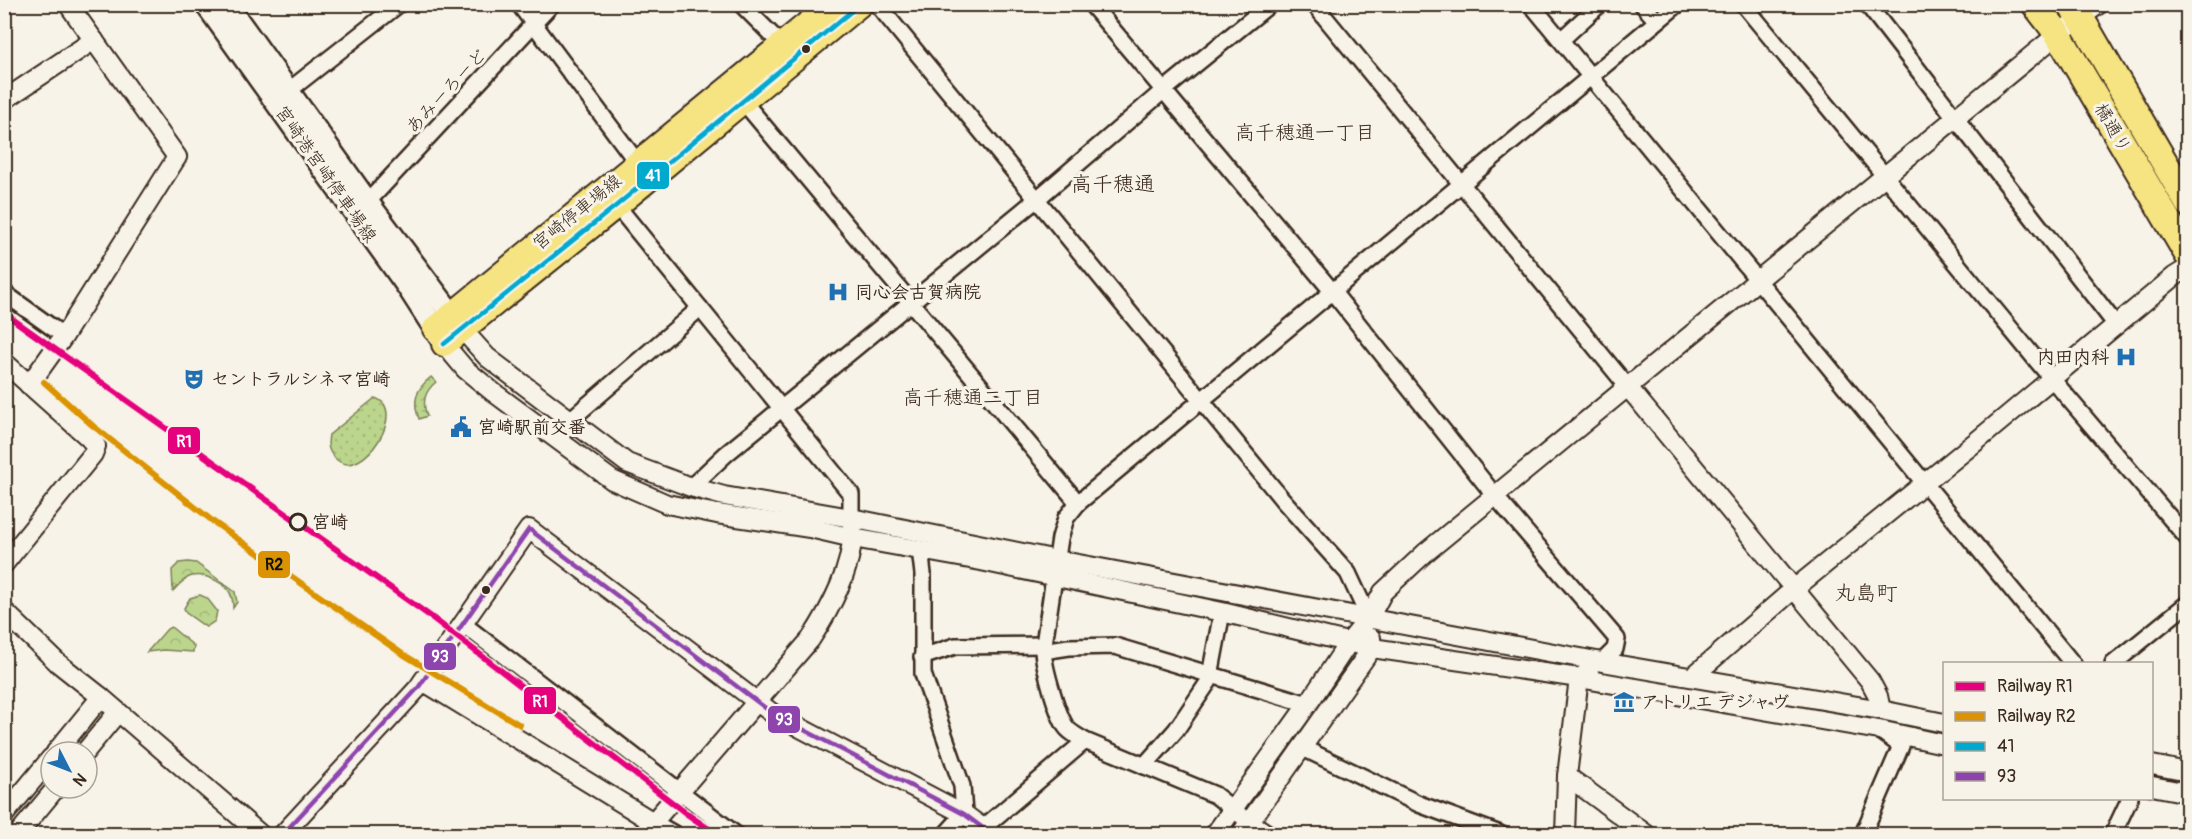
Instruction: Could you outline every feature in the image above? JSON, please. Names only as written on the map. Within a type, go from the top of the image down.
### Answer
[{"type":"highway","name":"橘通り","points":[[2035,4],[2058,34],[2187,255]]},
{"type":"highway","name":"橘通り","points":[[2083,9],[2187,203]]},
{"type":"main road","name":"宮崎港宮崎停車場線","points":[[206,4],[281,96],[361,209],[408,287],[448,329]]},
{"type":"main road","name":"宮崎港宮崎停車場線","points":[[226,4],[281,96]]},
{"type":"main road","name":"宮崎停車場線","points":[[785,54],[832,4]]},
{"type":"main road","name":"宮崎停車場線","points":[[448,329],[785,54],[860,4]]},
{"type":"street","points":[[29,385],[64,336],[177,157],[68,4]]},
{"type":"street","points":[[519,4],[644,171]]},
{"type":"street","name":"あみーろーど","points":[[361,209],[552,4]]},
{"type":"street","points":[[741,4],[785,54]]},
{"type":"street","points":[[876,4],[1282,499],[1348,573],[1369,618],[1372,648],[1245,828]]},
{"type":"street","points":[[1091,4],[1332,291],[1495,496],[1617,639],[1615,649],[1580,678],[1567,776],[1565,834]]},
{"type":"street","points":[[691,487],[726,454],[1270,4]]},
{"type":"street","points":[[1314,4],[1870,681],[1878,696],[1881,710],[1879,730]]},
{"type":"street","points":[[1531,4],[2072,662]]},
{"type":"street","points":[[1561,40],[1600,4]]},
{"type":"street","points":[[1642,4],[1657,21]]},
{"type":"street","points":[[1267,834],[1245,828],[1232,810],[1215,795],[1085,741],[1067,728],[1061,717],[1044,662],[1055,568],[1066,518],[1078,503],[1678,4]]},
{"type":"street","points":[[1743,4],[1884,177],[2187,539]]},
{"type":"street","points":[[1867,4],[2116,325]]},
{"type":"street","points":[[281,96],[391,7]]},
{"type":"street","points":[[1215,834],[1308,704],[1349,642],[1369,618],[1383,592],[1425,553],[1627,386],[2058,34],[2083,9]]},
{"type":"street","points":[[4,100],[94,40]]},
{"type":"street","points":[[737,94],[1078,503]]},
{"type":"street","points":[[610,199],[851,494],[853,538],[840,587],[826,616],[810,640],[648,828]]},
{"type":"street","points":[[1692,677],[1794,589],[2187,268]]},
{"type":"street","points":[[4,293],[64,336]]},
{"type":"street","points":[[569,421],[700,308]]},
{"type":"street","points":[[448,329],[627,463],[691,487],[724,496],[851,518],[1372,648],[1580,678],[1879,730],[1943,744]]},
{"type":"street","points":[[448,329],[465,369],[493,393],[612,480],[667,504],[920,549],[1369,618],[1943,723]]},
{"type":"street","points":[[4,362],[96,446],[93,454],[4,564]]},
{"type":"street","points":[[283,834],[423,681],[529,530],[772,713],[964,814],[987,831],[1085,741]]},
{"type":"street","points":[[920,549],[923,574],[922,657],[925,684],[962,786],[964,814],[946,834]]},
{"type":"street","points":[[2114,662],[2187,603]]},
{"type":"street","points":[[4,611],[57,663],[101,697],[260,834]]},
{"type":"street","points":[[1144,766],[1202,694],[1210,673],[1222,612]]},
{"type":"street","points":[[463,624],[735,834]]},
{"type":"street","points":[[922,657],[955,646],[1044,648],[1115,646],[1308,704]]},
{"type":"street","points":[[423,681],[648,828],[674,834]]},
{"type":"street","points":[[66,740],[101,697]]},
{"type":"street","points":[[95,740],[118,712]]},
{"type":"street","points":[[1863,834],[1901,746],[1879,730]]},
{"type":"street","points":[[1301,747],[1419,804],[1500,834]]},
{"type":"street","points":[[2153,765],[2187,772]]},
{"type":"street","points":[[2153,765],[2185,795]]},
{"type":"street","points":[[4,815],[39,773]]},
{"type":"street","points":[[1567,776],[1646,834]]},
{"type":"street","points":[[2153,787],[2185,795]]},
{"type":"street","points":[[18,834],[46,800]]},
{"type":"street","points":[[2113,834],[2129,800]]},
{"type":"green space","points":[[431,377],[436,382],[425,398],[427,416],[419,419],[416,407],[417,396],[422,386]]},
{"type":"green space","points":[[375,398],[384,405],[387,415],[385,428],[378,441],[359,461],[347,464],[337,460],[329,449],[329,435]]},
{"type":"green space","points":[[179,563],[196,563],[235,592],[237,602],[233,608],[232,598],[226,588],[204,576],[189,577],[173,591],[172,570]]},
{"type":"green space","points":[[200,595],[207,598],[217,611],[215,621],[206,627],[186,613],[184,608],[190,598]]},
{"type":"green space","points":[[171,627],[194,646],[193,652],[163,650],[147,652],[167,629]]},
{"type":"rail line","name":"R1","points":[[4,313],[430,616],[716,834]]},
{"type":"rail line","name":"R2","points":[[44,382],[92,425],[215,523],[401,653],[520,725]]},
{"type":"transit line","name":"41","points":[[444,344],[617,205],[860,4]]},
{"type":"transit line","name":"93","points":[[283,834],[418,688],[529,529],[772,713],[964,814],[991,834]]},
{"type":"place","name":"同心会古賀病院","points":[[838,292]]},
{"type":"place","name":"内田内科","points":[[2126,357]]},
{"type":"place","name":"セントラルシネマ宮崎","points":[[194,379]]},
{"type":"place","name":"宮崎駅前交番","points":[[461,427]]},
{"type":"place","name":"宮崎","points":[[298,522]]},
{"type":"place","name":"アトリエ デジャヴ","points":[[1624,702]]},
{"type":"district","name":"高千穂通一丁目","points":[[1305,132]]},
{"type":"district","name":"高千穂通","points":[[1113,184]]},
{"type":"district","name":"高千穂通二丁目","points":[[973,397]]},
{"type":"district","name":"丸島町","points":[[1866,593]]}]
